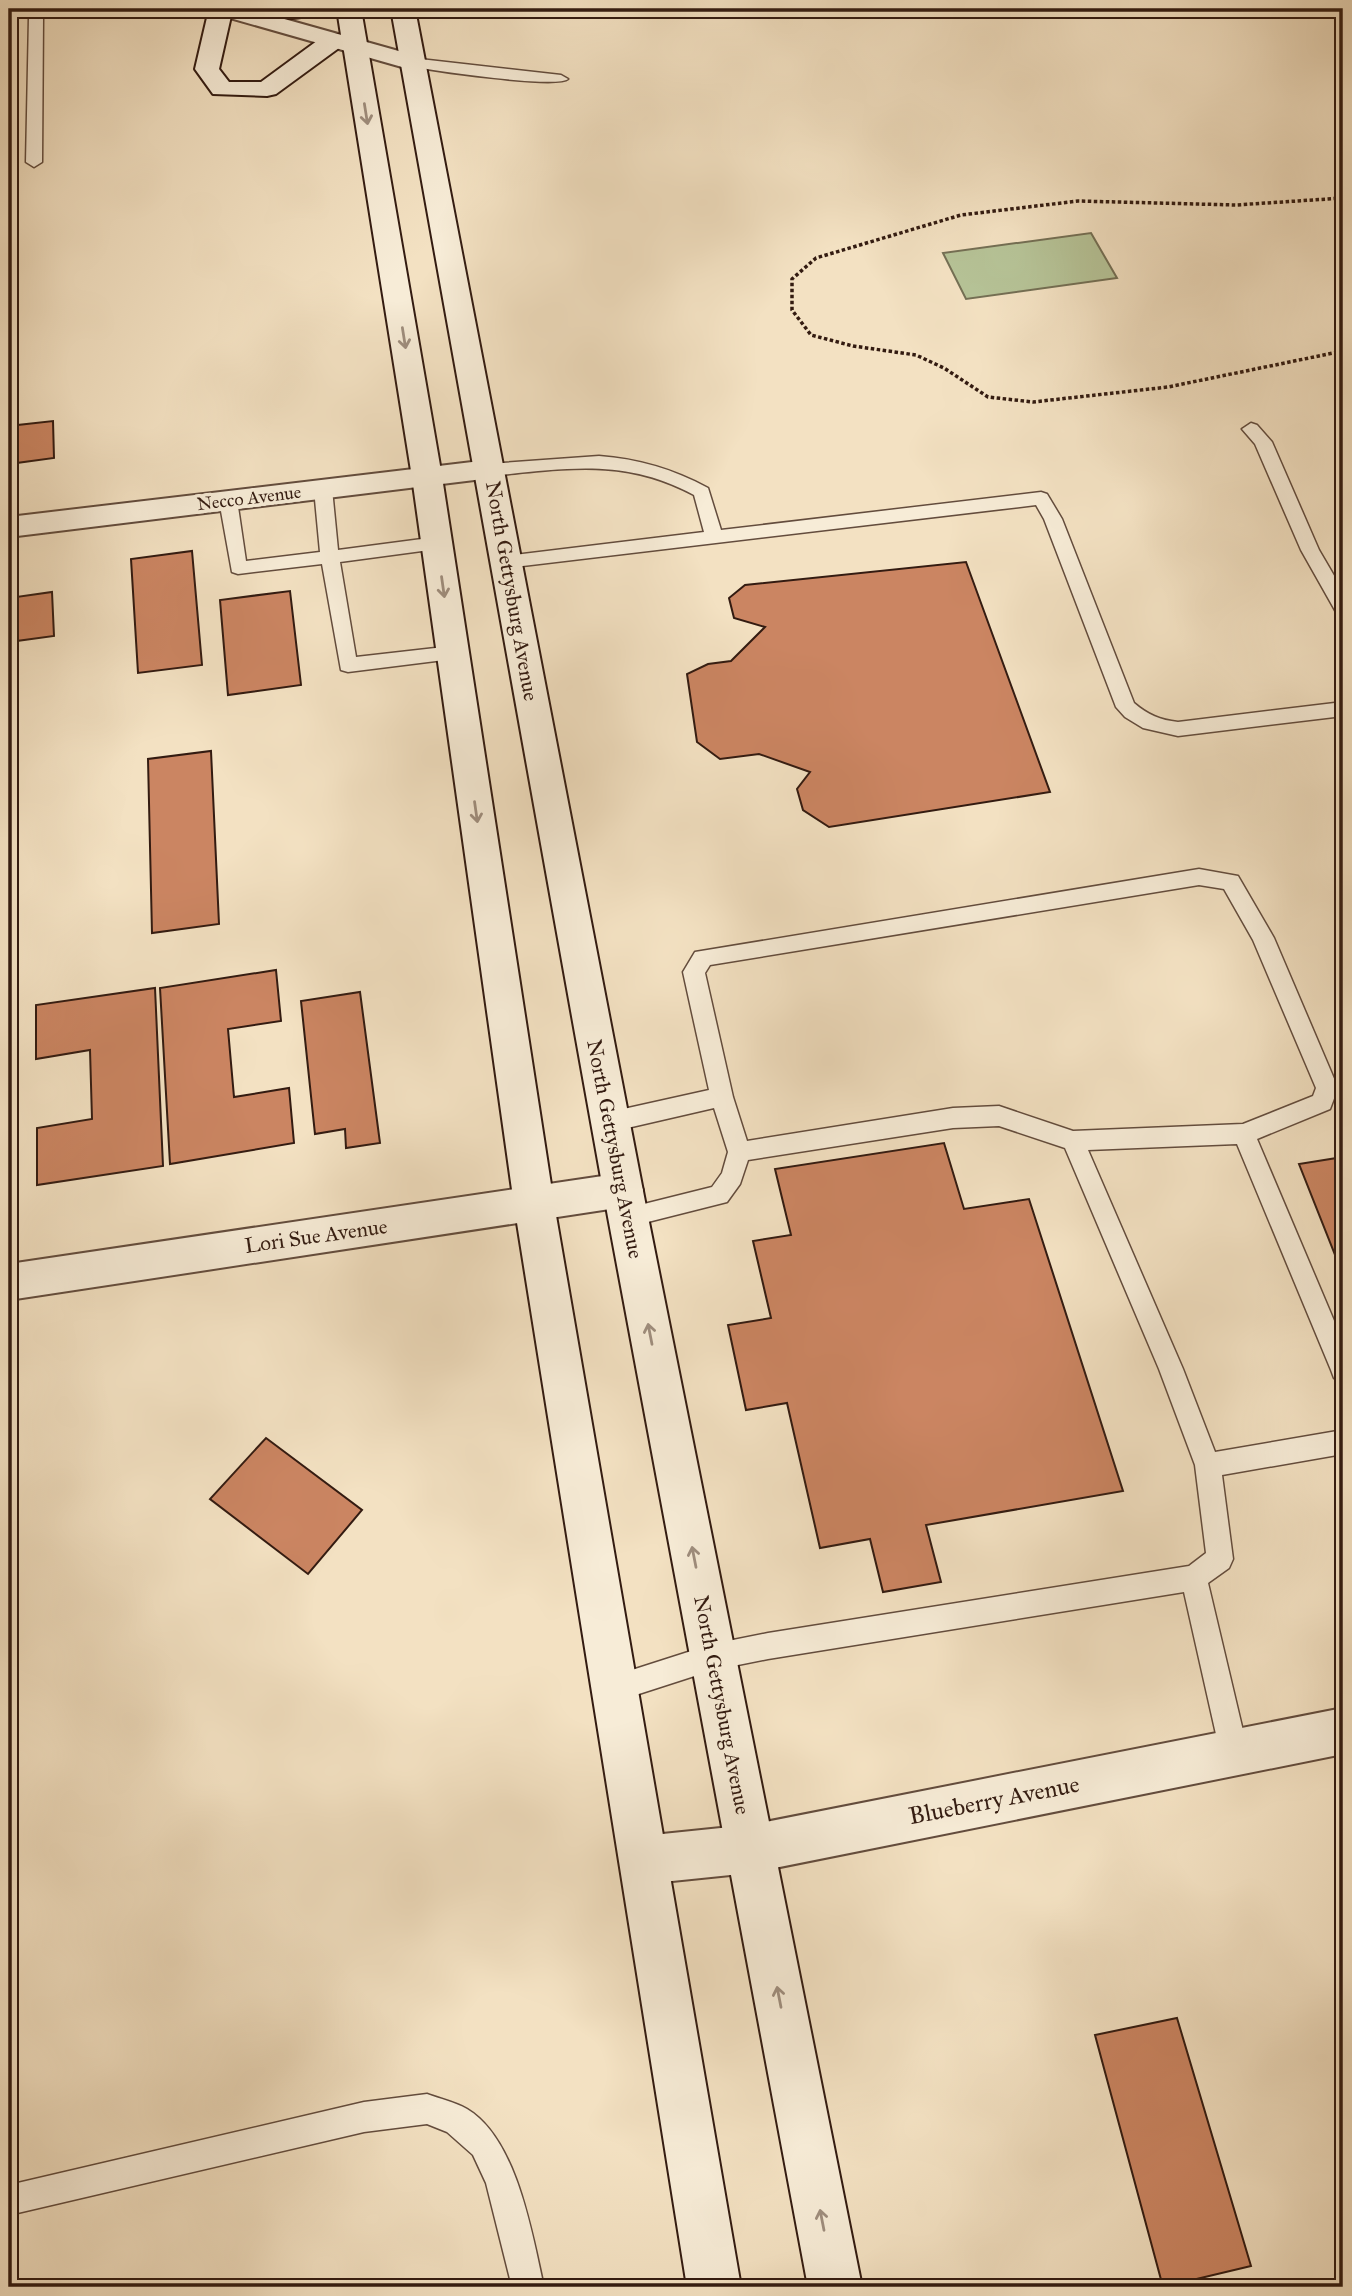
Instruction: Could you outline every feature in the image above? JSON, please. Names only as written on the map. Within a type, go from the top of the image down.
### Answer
[{"type":"main road","points":[[224,9],[270,13],[310,9]]},
{"type":"main road","points":[[224,9],[207,69],[222,89],[267,89],[344,43]]},
{"type":"main road","points":[[224,9],[411,62]]},
{"type":"main road","points":[[349,9],[344,43],[427,477],[534,1204],[714,2287]]},
{"type":"main road","name":"North Gettysburg Avenue","points":[[403,9],[625,1203],[835,2287]]},
{"type":"main road","name":"Necco Avenue","points":[[9,527],[489,470]]},
{"type":"main road","name":"Lori Sue Avenue","points":[[9,1282],[534,1204],[625,1203]]},
{"type":"main road","name":"Blueberry Avenue","points":[[643,1860],[750,1849],[1343,1731]]},
{"type":"lane","points":[[34,162],[36,17],[39,9]]},
{"type":"lane","points":[[411,62],[489,73],[561,79]]},
{"type":"lane","points":[[1251,429],[1263,442],[1310,550],[1343,607]]},
{"type":"lane","points":[[489,470],[598,460],[643,466],[678,476],[702,492],[714,537]]},
{"type":"lane","points":[[323,489],[330,557],[348,665],[453,653]]},
{"type":"lane","points":[[506,562],[1041,498],[1053,519],[1126,707],[1140,720],[1160,728],[1178,729],[1343,709]]},
{"type":"lane","points":[[228,500],[238,568],[437,542]]},
{"type":"lane","points":[[625,1203],[719,1195],[732,1177],[740,1152],[722,1097],[694,972],[703,958],[1199,877],[1231,882],[1263,938],[1327,1088],[1322,1102],[1244,1135],[1073,1141],[999,1116],[953,1118],[740,1152]]},
{"type":"lane","points":[[610,1122],[722,1097]]},
{"type":"lane","points":[[1244,1135],[1343,1370]]},
{"type":"lane","points":[[614,1689],[713,1657],[1194,1578],[1220,1559],[1208,1465],[1171,1369],[1073,1141]]},
{"type":"lane","points":[[1208,1465],[1343,1442]]},
{"type":"lane","points":[[1194,1578],[1234,1752]]},
{"type":"lane","points":[[9,2200],[364,2118],[428,2109],[457,2120],[484,2144],[501,2181],[528,2287]]},
{"type":"path","points":[[1343,198],[1236,205],[1078,201],[961,215],[816,258],[792,279],[792,310],[811,335],[853,346],[916,355],[944,368],[988,397],[1033,402],[1168,387],[1343,351]]},
{"type":"green space","points":[[1091,233],[1117,278],[966,299],[943,253]]},
{"type":"building","points":[[53,421],[54,458],[9,464],[9,426]]},
{"type":"building","points":[[192,551],[202,665],[138,673],[131,559]]},
{"type":"building","points":[[966,562],[1050,792],[829,827],[803,810],[797,789],[810,772],[759,754],[720,759],[697,742],[687,674],[708,664],[731,661],[765,627],[734,618],[729,598],[745,585]]},
{"type":"building","points":[[290,591],[301,685],[228,695],[220,600]]},
{"type":"building","points":[[52,592],[54,636],[9,642],[9,598]]},
{"type":"building","points":[[211,751],[219,924],[152,933],[148,759]]},
{"type":"building","points":[[276,970],[281,1021],[228,1029],[234,1097],[289,1088],[294,1143],[170,1164],[160,988]]},
{"type":"building","points":[[155,988],[163,1166],[37,1185],[37,1128],[92,1119],[90,1050],[36,1059],[36,1005]]},
{"type":"building","points":[[360,992],[380,1143],[346,1148],[345,1129],[315,1134],[301,1001]]},
{"type":"building","points":[[944,1143],[964,1209],[1029,1199],[1123,1491],[926,1525],[941,1582],[883,1592],[870,1539],[820,1548],[787,1403],[746,1410],[728,1325],[771,1318],[753,1241],[791,1235],[775,1169]]},
{"type":"building","points":[[1343,1157],[1343,1275],[1299,1164]]},
{"type":"building","points":[[266,1438],[362,1510],[308,1574],[210,1499]]},
{"type":"building","points":[[1177,2018],[1251,2266],[1163,2287],[1095,2035]]}]
